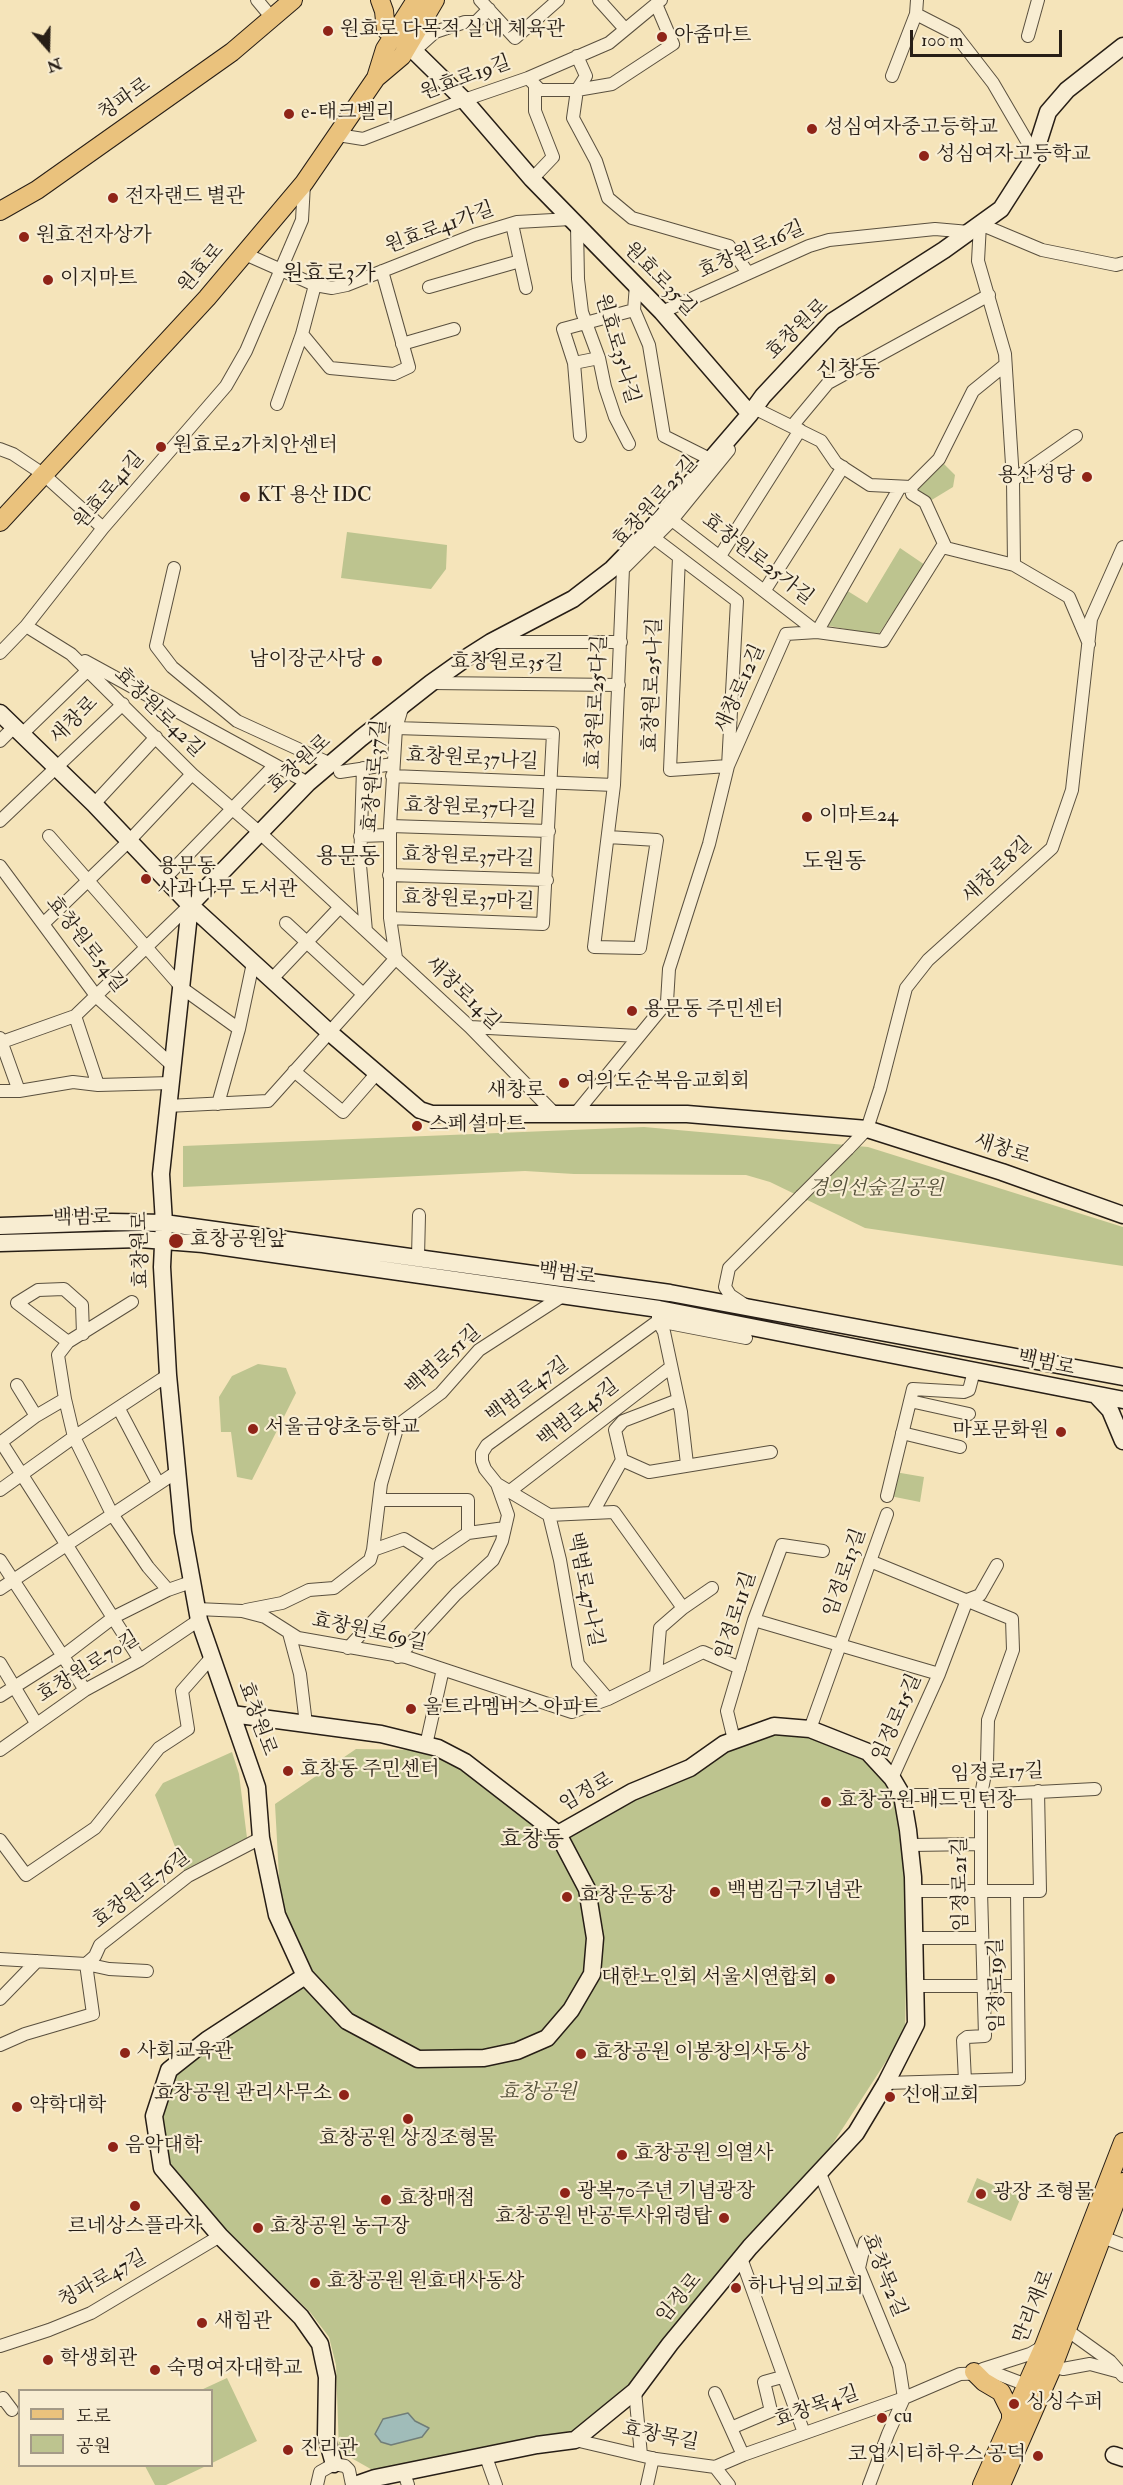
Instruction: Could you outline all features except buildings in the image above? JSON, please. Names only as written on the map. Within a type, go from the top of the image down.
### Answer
[{"type":"main road","name":"청파로","points":[[0,212],[36,190],[223,58],[293,0]]},
{"type":"main road","points":[[380,0],[384,10],[386,30]]},
{"type":"main road","name":"원효로","points":[[375,78],[379,43],[403,0]]},
{"type":"main road","name":"원효로","points":[[0,522],[207,298],[304,183],[375,78],[386,49],[416,0]]},
{"type":"main road","points":[[375,78],[425,0]]},
{"type":"main road","name":"원효로","points":[[375,78],[411,48],[435,0]]},
{"type":"main road","name":"만리재로","points":[[1047,2367],[1044,2346],[1123,2142]]},
{"type":"main road","name":"만리재로","points":[[982,2485],[1019,2424],[1035,2388],[1068,2328],[1123,2182]]},
{"type":"main road","points":[[974,2372],[984,2382],[1001,2391],[1019,2424]]},
{"type":"main road","name":"만리재로","points":[[1001,2485],[1019,2424]]},
{"type":"street","points":[[257,0],[272,18]]},
{"type":"street","points":[[411,48],[435,32],[465,22],[476,22],[484,3],[515,38],[558,0]]},
{"type":"street","points":[[599,0],[625,29]]},
{"type":"street","points":[[892,75],[916,14],[916,0]]},
{"type":"street","points":[[1028,36],[1038,0]]},
{"type":"street","points":[[531,82],[540,90],[577,90],[612,84],[673,44],[659,2]]},
{"type":"street","name":"원효로19길","points":[[338,135],[363,139],[464,100],[531,82],[577,56],[609,43],[659,2]]},
{"type":"street","points":[[916,14],[955,34],[993,83],[1035,155]]},
{"type":"street","name":"효창원로","points":[[558,1834],[587,1889],[595,1938],[592,1974],[571,2010],[547,2038],[517,2051],[484,2058],[418,2059],[380,2040],[347,2020],[305,1976],[277,1915],[261,1838],[257,1787],[211,1658],[191,1582],[183,1532],[168,1375],[162,1267],[164,1231],[161,1174],[190,905],[308,783],[335,768],[403,705],[491,642],[573,599],[612,568],[651,529],[763,396],[833,321],[944,250],[1001,209],[1035,155],[1048,112],[1067,90],[1123,46]]},
{"type":"street","name":"원효로35길","points":[[411,48],[464,100],[532,179],[663,312],[752,411]]},
{"type":"street","points":[[577,56],[586,76],[577,90],[573,118],[596,161],[608,198],[632,218],[729,246],[748,273]]},
{"type":"street","points":[[531,82],[535,111],[553,157],[532,179]]},
{"type":"street","name":"원효로41길","points":[[0,653],[26,626],[103,528],[226,386],[246,351],[302,220],[304,183]]},
{"type":"street","name":"원효로41가길","points":[[245,254],[315,285],[332,288],[347,285],[474,235],[512,224],[574,222]]},
{"type":"street","name":"원효로35나길","points":[[574,222],[578,279],[586,323],[599,358],[615,417],[629,444]]},
{"type":"street","name":"원효로41가길","points":[[512,224],[526,288]]},
{"type":"street","points":[[975,228],[978,261],[1005,354],[1014,565]]},
{"type":"street","name":"효창원로16길","points":[[663,312],[809,246],[829,240],[935,229],[975,228],[1042,250],[1116,265],[1123,263]]},
{"type":"street","points":[[429,287],[520,261]]},
{"type":"street","name":"원효로41가길","points":[[302,334],[330,368],[394,374],[409,367],[382,271]]},
{"type":"street","points":[[277,404],[302,334],[315,285]]},
{"type":"street","points":[[636,285],[634,310],[649,345],[664,436],[710,459]]},
{"type":"street","points":[[720,556],[797,428],[828,383],[989,295]]},
{"type":"street","points":[[580,436],[574,363],[563,329],[634,310]]},
{"type":"street","points":[[402,344],[454,329]]},
{"type":"street","points":[[574,363],[599,358]]},
{"type":"street","points":[[817,632],[905,487],[939,459],[973,391],[1005,366]]},
{"type":"street","points":[[752,411],[797,428],[821,441],[836,463],[870,484],[905,487],[925,502],[946,548],[1014,565],[1069,597],[1089,644]]},
{"type":"street","name":"효창원로25길","points":[[573,599],[589,595],[623,568],[672,520],[748,427],[752,411]]},
{"type":"street","points":[[1012,480],[1076,436]]},
{"type":"street","points":[[0,449],[13,454],[42,474],[103,528]]},
{"type":"street","points":[[765,590],[843,467]]},
{"type":"street","name":"효창원로25가길","points":[[672,520],[817,632]]},
{"type":"street","points":[[654,538],[737,601],[728,766]]},
{"type":"street","name":"새창로12길","points":[[576,1113],[667,1002],[669,969],[709,844],[728,766],[786,634],[817,632],[883,641],[942,547],[946,548]]},
{"type":"street","name":"새창로8길","points":[[867,1129],[880,1089],[906,988],[928,960],[1052,848],[1072,790],[1091,619],[1123,547]]},
{"type":"street","name":"효창원로25나길","points":[[679,557],[670,770],[728,766]]},
{"type":"street","points":[[174,568],[156,646],[172,667],[237,721],[335,768]]},
{"type":"street","name":"효창원로25다길","points":[[608,837],[657,840],[640,948],[594,947],[614,785],[623,568]]},
{"type":"street","name":"효창원로42길","points":[[26,626],[71,654],[192,774],[259,832]]},
{"type":"street","points":[[491,642],[621,642]]},
{"type":"street","points":[[71,654],[308,783]]},
{"type":"street","name":"새창로","points":[[18,731],[88,670]]},
{"type":"street","name":"효창원로35길","points":[[431,683],[619,685]]},
{"type":"street","name":"새창로","points":[[58,768],[123,704]]},
{"type":"street","name":"효창원로37길","points":[[396,958],[390,918],[390,831],[396,728],[403,705]]},
{"type":"street","name":"새창로","points":[[0,713],[94,804],[190,905],[329,1032],[420,1110],[432,1114],[687,1114],[867,1129],[1119,1211]]},
{"type":"street","points":[[396,728],[553,734],[551,783]]},
{"type":"street","points":[[0,741],[18,731]]},
{"type":"street","points":[[94,804],[156,737]]},
{"type":"street","points":[[165,878],[274,765]]},
{"type":"street","points":[[0,821],[58,768]]},
{"type":"street","name":"효창원로37나길","points":[[335,768],[393,770],[551,783],[614,785]]},
{"type":"street","points":[[363,768],[360,866],[366,931]]},
{"type":"street","points":[[43,924],[129,840],[192,774]]},
{"type":"street","name":"효창원로37나길","points":[[543,924],[551,783]]},
{"type":"street","name":"효창원로37다길","points":[[360,836],[390,831],[549,831]]},
{"type":"street","name":"새창로14길","points":[[259,832],[470,1027],[554,1113]]},
{"type":"street","points":[[49,836],[182,988],[239,1029]]},
{"type":"street","name":"효창원로54길","points":[[0,866],[97,996],[173,1066]]},
{"type":"street","name":"효창원로37라길","points":[[389,875],[547,880]]},
{"type":"street","points":[[19,1091],[1,1040],[75,1016],[190,905]]},
{"type":"street","points":[[271,980],[340,907]]},
{"type":"street","name":"효창원로37마길","points":[[390,918],[543,924]]},
{"type":"street","points":[[286,923],[363,994]]},
{"type":"street","points":[[167,1106],[268,1101],[396,958]]},
{"type":"street","points":[[218,1104],[239,1029],[253,963]]},
{"type":"street","points":[[75,1016],[98,1085]]},
{"type":"street","points":[[470,1027],[638,1036]]},
{"type":"street","points":[[294,1071],[344,1112],[377,1073]]},
{"type":"street","points":[[0,1091],[19,1091],[73,1083],[98,1085],[171,1083]]},
{"type":"street","points":[[747,1307],[730,1295],[725,1287],[729,1268],[867,1129]]},
{"type":"street","points":[[418,1257],[419,1215]]},
{"type":"street","name":"백범로","points":[[0,1226],[72,1232],[164,1231],[246,1242],[564,1295],[658,1315],[1123,1400]]},
{"type":"street","name":"백범로","points":[[0,1243],[72,1232]]},
{"type":"street","name":"백범로","points":[[246,1242],[418,1257],[696,1297],[1123,1377]]},
{"type":"street","name":"백범로","points":[[696,1297],[711,1295],[725,1287]]},
{"type":"street","points":[[68,1342],[17,1303],[38,1290],[64,1289],[82,1305],[83,1334]]},
{"type":"street","points":[[670,1293],[663,1297],[658,1315],[664,1332],[678,1400],[687,1464]]},
{"type":"street","name":"백범로51길","points":[[373,1550],[381,1484],[398,1425],[441,1393],[479,1350],[564,1295]]},
{"type":"street","points":[[132,1302],[68,1342],[58,1355],[65,1399],[75,1437],[111,1514],[148,1567],[168,1590]]},
{"type":"street","points":[[658,1315],[746,1338]]},
{"type":"street","name":"백범로47길","points":[[398,1656],[456,1594],[493,1560],[508,1515],[497,1484],[485,1469],[482,1461],[482,1453],[487,1445],[658,1315]]},
{"type":"street","name":"백범로45길","points":[[510,1491],[671,1367]]},
{"type":"street","points":[[1063,1390],[1052,1380],[1054,1372],[1065,1367]]},
{"type":"street","points":[[887,1496],[913,1389],[964,1392],[969,1390],[974,1371]]},
{"type":"street","points":[[0,1490],[168,1375]]},
{"type":"street","points":[[17,1385],[36,1416]]},
{"type":"street","points":[[1097,1396],[1110,1410],[1123,1441]]},
{"type":"street","points":[[65,1399],[36,1416],[1,1442],[140,1660]]},
{"type":"street","name":"백범로45길","points":[[622,1460],[615,1430],[623,1421],[678,1400]]},
{"type":"street","points":[[910,1401],[969,1414]]},
{"type":"street","points":[[119,1409],[158,1483]]},
{"type":"street","points":[[902,1433],[960,1447]]},
{"type":"street","points":[[593,1512],[622,1460],[649,1472],[771,1452]]},
{"type":"street","points":[[0,1589],[178,1471]]},
{"type":"street","points":[[497,1484],[549,1515],[614,1512],[682,1608]]},
{"type":"street","points":[[380,1500],[468,1500],[468,1533]]},
{"type":"street","name":"임정로13길","points":[[810,1729],[887,1514]]},
{"type":"street","name":"백범로47나길","points":[[549,1515],[560,1560],[578,1664],[608,1699]]},
{"type":"street","points":[[348,1648],[433,1557],[468,1533],[505,1528]]},
{"type":"street","points":[[242,1611],[282,1603],[309,1590],[334,1588],[370,1560],[373,1550],[404,1539],[433,1557]]},
{"type":"street","name":"임정로11길","points":[[734,1740],[727,1711],[754,1620],[782,1545],[823,1551]]},
{"type":"street","points":[[0,1560],[85,1690]]},
{"type":"street","points":[[870,1561],[967,1600]]},
{"type":"street","name":"임정로15길","points":[[892,1778],[939,1674],[967,1600],[980,1595],[997,1565]]},
{"type":"street","points":[[0,1696],[63,1656],[114,1617],[168,1590],[191,1582]]},
{"type":"street","points":[[656,1675],[660,1628],[682,1608],[712,1588]]},
{"type":"street","name":"임정로21길","points":[[965,2081],[963,2040],[967,2037],[986,2036],[981,1891],[981,1795],[987,1763],[988,1720],[1013,1650],[1012,1619],[967,1600]]},
{"type":"street","name":"효창원로69길","points":[[198,1615],[242,1611],[265,1617],[289,1633],[310,1642],[398,1656],[572,1712],[608,1699],[703,1652],[740,1668]]},
{"type":"street","name":"효창원로70길","points":[[0,1750],[85,1690],[140,1660],[198,1615]]},
{"type":"street","name":"임정로13길","points":[[754,1620],[842,1644]]},
{"type":"street","name":"효창원로69길","points":[[289,1633],[300,1674],[306,1724]]},
{"type":"street","name":"임정로15길","points":[[842,1644],[939,1674]]},
{"type":"street","points":[[0,1840],[26,1875],[95,1828],[159,1748],[188,1729],[182,1691],[211,1658]]},
{"type":"street","points":[[0,1663],[36,1723]]},
{"type":"street","name":"효창원로69길","points":[[426,1745],[443,1669]]},
{"type":"street","name":"임정로","points":[[232,1714],[381,1734],[438,1748],[465,1762],[558,1834],[632,1792],[690,1768],[724,1744],[774,1726],[810,1729],[868,1752],[892,1778],[902,1796],[910,1845],[913,1891],[916,2024],[886,2084],[856,2133],[741,2258],[670,2344],[635,2391],[575,2440]]},
{"type":"street","name":"임정로17길","points":[[902,1796],[981,1795],[1095,1789]]},
{"type":"street","points":[[913,1891],[1040,1891],[1038,1791]]},
{"type":"street","name":"효창원로76길","points":[[86,1964],[96,1956],[100,1945],[188,1876],[261,1838]]},
{"type":"street","points":[[910,1845],[981,1844]]},
{"type":"street","name":"임정로19길","points":[[965,2081],[1019,2079],[1017,1891]]},
{"type":"street","points":[[914,1938],[982,1938]]},
{"type":"street","points":[[0,1959],[86,1964],[109,1970],[147,1971]]},
{"type":"street","points":[[0,1999],[37,1961]]},
{"type":"street","points":[[0,2045],[25,2034],[93,2014],[86,1964]]},
{"type":"street","points":[[305,1976],[207,2040],[169,2070],[154,2116],[162,2168],[220,2236],[301,2317],[320,2344],[327,2378],[326,2436],[334,2464]]},
{"type":"street","points":[[915,1986],[1018,1986]]},
{"type":"street","points":[[886,2084],[965,2081]]},
{"type":"street","name":"효창목2길","points":[[819,2171],[899,2366],[904,2398]]},
{"type":"street","name":"청파로47길","points":[[0,2346],[91,2313],[220,2236]]},
{"type":"street","points":[[1102,2237],[1123,2246]]},
{"type":"street","points":[[859,2268],[865,2242]]},
{"type":"street","points":[[741,2258],[804,2433]]},
{"type":"street","points":[[1068,2328],[1071,2333],[1110,2361],[1120,2374]]},
{"type":"street","points":[[869,2485],[904,2398],[945,2378],[974,2372],[1030,2354],[1044,2346]]},
{"type":"street","points":[[1047,2367],[1063,2369],[1090,2364],[1120,2374]]},
{"type":"street","points":[[974,2372],[995,2373],[1035,2388]]},
{"type":"street","name":"효창목4길","points":[[731,2428],[771,2411],[764,2382],[782,2377]]},
{"type":"street","points":[[635,2391],[647,2457],[646,2485]]},
{"type":"street","points":[[715,2393],[743,2455]]},
{"type":"street","points":[[0,2400],[3,2398],[12,2410]]},
{"type":"street","name":"효창목4길","points":[[715,2467],[904,2398]]},
{"type":"street","points":[[315,2484],[320,2472],[328,2465],[345,2466],[349,2470],[354,2485],[375,2478],[406,2479],[537,2445],[575,2440]]},
{"type":"street","name":"효창목길","points":[[575,2440],[647,2457],[715,2467],[729,2485]]},
{"type":"street","points":[[486,2457],[496,2485]]},
{"type":"green space","points":[[941,461],[955,475],[953,487],[930,501],[916,491],[915,487]]},
{"type":"green space","points":[[347,532],[447,545],[446,569],[431,589],[341,578]]},
{"type":"green space","points":[[900,548],[925,565],[878,635],[824,625],[846,590],[867,603]]},
{"type":"green space","name":"경의선숲길공원","points":[[644,1127],[868,1147],[1123,1227],[1123,1266],[865,1228],[770,1182],[746,1175],[574,1174],[525,1171],[183,1187],[183,1146]]},
{"type":"green space","points":[[258,1364],[286,1368],[296,1393],[252,1480],[237,1477],[231,1432],[221,1432],[219,1397],[232,1376]]},
{"type":"green space","points":[[895,1472],[924,1477],[920,1502],[890,1496]]},
{"type":"green space","name":"효창공원","points":[[787,1731],[833,1743],[865,1755],[888,1779],[899,1810],[908,1876],[905,2032],[817,2168],[632,2388],[580,2432],[376,2472],[339,2451],[336,2365],[329,2337],[310,2312],[223,2228],[166,2166],[159,2116],[173,2073],[309,1976],[281,1913],[275,1804],[356,1749],[424,1750],[472,1775],[564,1836],[691,1771],[725,1747]]},
{"type":"green space","points":[[232,1752],[239,1774],[247,1838],[184,1870],[155,1795],[163,1783]]},
{"type":"green space","points":[[977,2178],[1021,2197],[1011,2221],[967,2202]]},
{"type":"green space","points":[[227,2378],[257,2441],[213,2463],[213,2389],[203,2389]]},
{"type":"green space","points":[[146,2467],[204,2467],[166,2485],[155,2485]]},
{"type":"water","points":[[408,2413],[415,2421],[429,2428],[422,2437],[391,2445],[381,2442],[375,2434],[383,2419]]},
{"type":"place","name":"원효로 다목적 실내 체육관","points":[[328,31]]},
{"type":"place","name":"아줌마트","points":[[662,37]]},
{"type":"place","name":"e-태크벨리","points":[[289,114]]},
{"type":"place","name":"성심여자중고등학교","points":[[812,129]]},
{"type":"place","name":"성심여자고등학교","points":[[924,156]]},
{"type":"place","name":"전자랜드 별관","points":[[113,198]]},
{"type":"place","name":"원효전자상가","points":[[24,237]]},
{"type":"place","name":"이지마트","points":[[48,280]]},
{"type":"place","name":"원효로2가치안센터","points":[[161,447]]},
{"type":"place","name":"용산성당","points":[[1087,477]]},
{"type":"place","name":"KT 용산 IDC","points":[[245,497]]},
{"type":"place","name":"남이장군사당","points":[[377,661]]},
{"type":"place","name":"이마트24","points":[[807,817]]},
{"type":"place","name":"용문동 사과나무 도서관","points":[[146,879]]},
{"type":"place","name":"용문동 주민센터","points":[[632,1011]]},
{"type":"place","name":"여의도순복음교회회","points":[[564,1083]]},
{"type":"place","name":"스페셜마트","points":[[417,1126]]},
{"type":"place","name":"효창공원앞","points":[[176,1241]]},
{"type":"place","name":"서울금양초등학교","points":[[253,1429]]},
{"type":"place","name":"마포문화원","points":[[1061,1432]]},
{"type":"place","name":"울트라멤버스 아파트","points":[[411,1709]]},
{"type":"place","name":"효창동 주민센터","points":[[288,1771]]},
{"type":"place","name":"효창공원 배드민턴장","points":[[826,1802]]},
{"type":"place","name":"백범김구기념관","points":[[715,1892]]},
{"type":"place","name":"효창운동장","points":[[567,1897]]},
{"type":"place","name":"대한노인회 서울시연합회","points":[[830,1979]]},
{"type":"place","name":"사회교육관","points":[[125,2053]]},
{"type":"place","name":"효창공원 이봉창의사동상","points":[[581,2054]]},
{"type":"place","name":"효창공원 관리사무소","points":[[344,2095]]},
{"type":"place","name":"신애교회","points":[[890,2097]]},
{"type":"place","name":"약학대학","points":[[17,2107]]},
{"type":"place","name":"효창공원 상징조형물","points":[[408,2119]]},
{"type":"place","name":"음악대학","points":[[113,2147]]},
{"type":"place","name":"효창공원 의열사","points":[[622,2155]]},
{"type":"place","name":"광복70주년 기념광장","points":[[565,2193]]},
{"type":"place","name":"광장 조형물","points":[[981,2194]]},
{"type":"place","name":"효창매점","points":[[386,2200]]},
{"type":"place","name":"르네상스플라자","points":[[135,2206]]},
{"type":"place","name":"효창공원 반공투사위령탑","points":[[724,2218]]},
{"type":"place","name":"효창공원 농구장","points":[[258,2228]]},
{"type":"place","name":"효창공원 원효대사동상","points":[[315,2283]]},
{"type":"place","name":"하나님의교회","points":[[736,2288]]},
{"type":"place","name":"새힘관","points":[[202,2323]]},
{"type":"place","name":"학생회관","points":[[48,2360]]},
{"type":"place","name":"숙명여자대학교","points":[[155,2370]]},
{"type":"place","name":"싱싱수퍼","points":[[1014,2404]]},
{"type":"place","name":"cu","points":[[882,2418]]},
{"type":"place","name":"진리관","points":[[288,2450]]},
{"type":"place","name":"코업시티하우스 공덕","points":[[1038,2456]]},
{"type":"district","name":"원효로3가","points":[[329,275]]},
{"type":"district","name":"신창동","points":[[848,371]]},
{"type":"district","name":"용문동","points":[[348,858]]},
{"type":"district","name":"도원동","points":[[834,863]]},
{"type":"district","name":"효창동","points":[[532,1841]]}]
